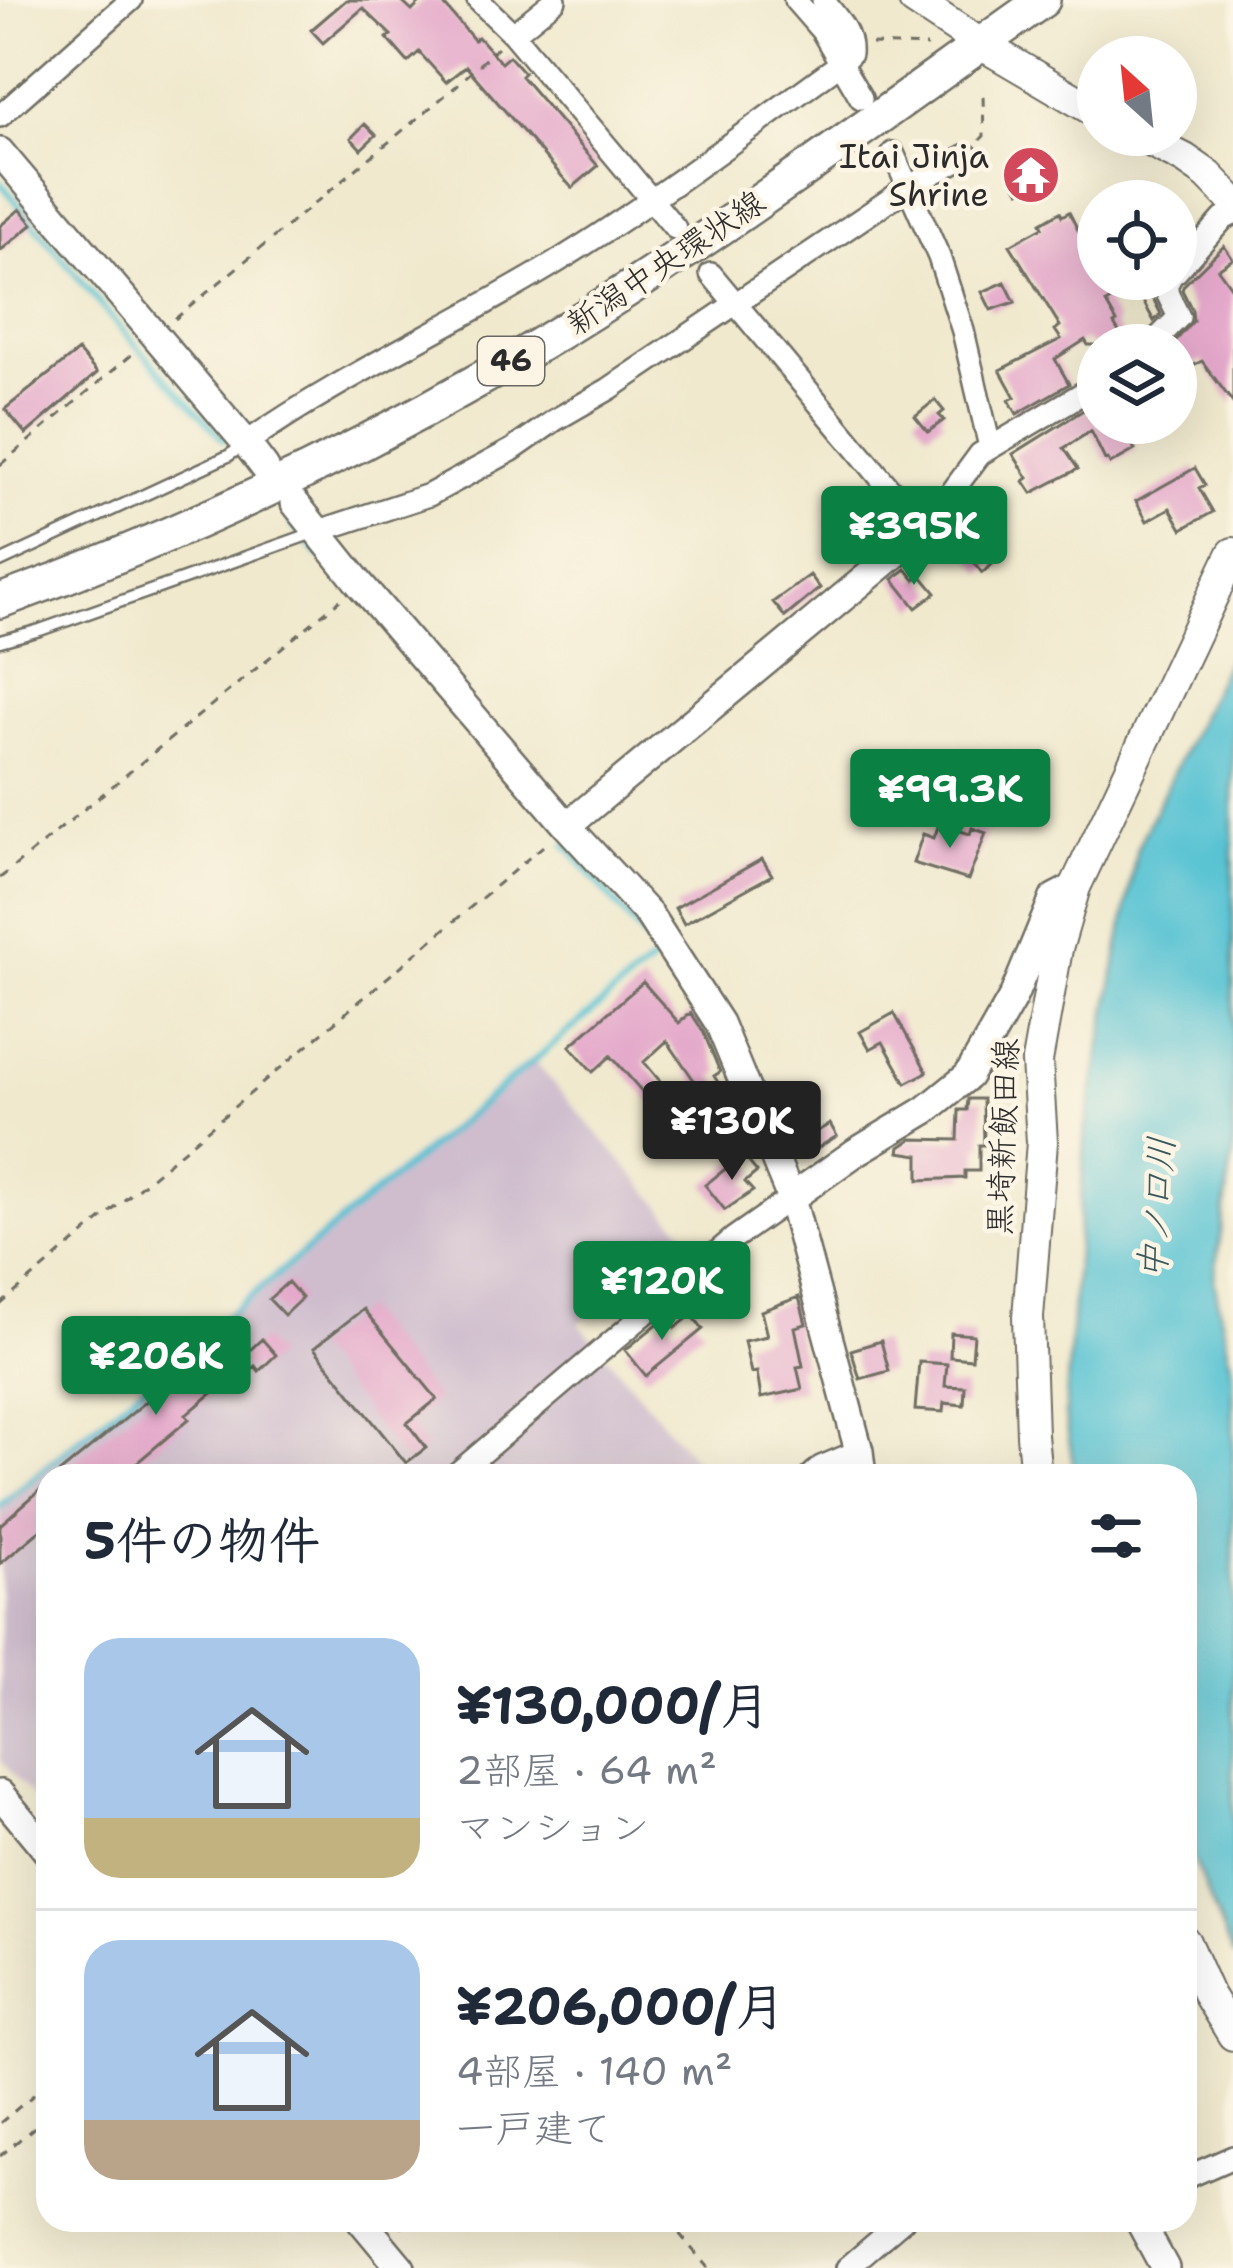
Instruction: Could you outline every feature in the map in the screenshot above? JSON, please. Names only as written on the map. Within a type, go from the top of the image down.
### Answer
[{"type":"main road","points":[[914,0],[1077,101]]},
{"type":"main road","name":"新潟中央環状線","points":[[0,601],[205,519],[486,376],[653,272],[1043,0]]},
{"type":"main road","points":[[1176,156],[1196,167],[1233,201]]},
{"type":"main road","name":"黒埼新飯田線","points":[[1035,1464],[1028,1317],[1042,1142],[1036,1061],[1057,949],[1075,887],[1233,553]]},
{"type":"main road","points":[[1197,1969],[1233,2036]]},
{"type":"street","points":[[0,116],[131,0]]},
{"type":"street","points":[[478,0],[513,34],[675,228]]},
{"type":"street","points":[[513,34],[555,0]]},
{"type":"street","points":[[795,0],[822,31],[861,98]]},
{"type":"street","points":[[246,442],[288,413],[559,261],[841,63],[850,54],[851,43],[823,0]]},
{"type":"street","points":[[0,152],[265,468]]},
{"type":"street","points":[[893,153],[939,257],[990,447]]},
{"type":"street","points":[[319,532],[429,495],[512,450],[910,186],[967,155]]},
{"type":"street","points":[[1197,248],[1233,214]]},
{"type":"street","points":[[711,274],[924,530]]},
{"type":"street","points":[[567,826],[924,530],[980,454],[1077,397]]},
{"type":"street","points":[[295,503],[567,826],[649,915],[718,1023],[790,1198],[860,1463]]},
{"type":"street","points":[[468,1464],[734,1238],[856,1152],[926,1110],[968,1076],[1013,997],[1054,898],[1075,887]]},
{"type":"street","points":[[0,1794],[36,1829]]},
{"type":"street","points":[[1197,2173],[1233,2157]]},
{"type":"street","points":[[371,2232],[401,2268]]},
{"type":"street","points":[[847,2268],[889,2232]]},
{"type":"street","points":[[1146,2232],[1165,2268]]},
{"type":"lane","points":[[0,562],[207,466],[246,442]]},
{"type":"lane","points":[[0,641],[319,532]]},
{"type":"path","points":[[0,465],[513,34]]},
{"type":"path","points":[[867,44],[927,46]]},
{"type":"path","points":[[982,96],[983,136]]},
{"type":"path","points":[[0,878],[359,583]]},
{"type":"path","points":[[0,1304],[567,826]]},
{"type":"path","points":[[0,2123],[36,2093]]},
{"type":"path","points":[[0,2156],[36,2126]]},
{"type":"path","points":[[678,2232],[708,2268]]},
{"type":"shaded area","points":[[531,1058],[685,1233],[579,1323],[698,1464],[44,1464]]},
{"type":"shaded area","points":[[36,1471],[36,1802],[0,1759],[0,1501]]},
{"type":"water","name":"中ノ口川","points":[[1233,649],[1233,1152],[1214,1280],[1233,1374],[1233,1957],[1197,1867],[1197,1464],[1073,1464],[1065,1414],[1086,1127],[1137,848]]},
{"type":"building","points":[[346,0],[400,0],[412,11],[423,0],[440,0],[501,63],[509,56],[598,166],[572,188],[466,66],[446,82],[419,52],[408,62],[387,38],[391,35],[363,8],[323,43],[311,30]]},
{"type":"building","points":[[365,124],[376,135],[361,149],[351,138]]},
{"type":"building","points":[[1036,160],[1049,179],[1020,191],[1011,178]]},
{"type":"building","points":[[20,209],[33,224],[0,251],[0,226]]},
{"type":"building","points":[[1069,212],[1077,228],[1077,300],[1111,300],[1106,303],[1117,322],[1077,324],[1077,345],[1055,359],[1069,384],[1017,414],[1009,400],[1015,397],[1000,370],[1061,339],[1055,330],[1060,326],[1010,245],[1043,227],[1041,223]]},
{"type":"building","points":[[1224,246],[1233,259],[1218,269],[1233,290],[1233,403],[1202,361],[1197,363],[1197,324],[1190,324],[1187,300],[1197,300],[1197,272]]},
{"type":"building","points":[[1005,282],[1015,302],[991,310],[982,292]]},
{"type":"building","points":[[1142,300],[1154,300],[1161,314],[1154,321]]},
{"type":"building","points":[[78,351],[97,373],[26,434],[5,409]]},
{"type":"building","points":[[935,400],[944,411],[939,415],[944,420],[928,432],[915,416]]},
{"type":"building","points":[[1077,414],[1077,440],[1064,448],[1078,469],[1032,493],[1013,454]]},
{"type":"building","points":[[1097,444],[1132,444],[1135,450],[1110,464]]},
{"type":"building","points":[[1195,468],[1205,485],[1199,488],[1213,512],[1182,529],[1170,508],[1147,521],[1136,501]]},
{"type":"building","points":[[992,509],[1005,527],[988,540],[1001,557],[982,573],[955,535]]},
{"type":"building","points":[[906,569],[915,580],[921,575],[936,593],[916,608],[893,579]]},
{"type":"building","points":[[810,575],[820,588],[785,617],[773,602]]},
{"type":"building","points":[[939,824],[970,834],[972,828],[986,833],[968,880],[913,863],[923,834],[934,838]]},
{"type":"building","points":[[762,859],[772,875],[684,924],[675,908]]},
{"type":"building","points":[[643,982],[679,1023],[691,1013],[703,1031],[720,1072],[714,1076],[742,1142],[738,1144],[667,1041],[644,1062],[680,1105],[665,1118],[611,1056],[593,1072],[570,1046]]},
{"type":"building","points":[[894,1013],[927,1072],[906,1083],[883,1042],[870,1049],[860,1032]]},
{"type":"building","points":[[968,1099],[983,1099],[979,1171],[965,1171],[965,1178],[919,1180],[919,1155],[899,1152],[900,1147],[912,1139],[958,1140],[959,1110],[967,1110]]},
{"type":"building","points":[[830,1124],[837,1136],[816,1149],[809,1136]]},
{"type":"building","points":[[743,1155],[757,1172],[745,1182],[753,1191],[725,1210],[705,1185]]},
{"type":"building","points":[[288,1282],[302,1298],[284,1315],[269,1299]]},
{"type":"building","points":[[799,1297],[806,1324],[795,1327],[802,1389],[761,1398],[744,1341],[767,1336],[761,1311]]},
{"type":"building","points":[[363,1309],[437,1399],[407,1423],[426,1448],[406,1463],[314,1348]]},
{"type":"building","points":[[692,1315],[703,1329],[646,1376],[625,1350],[666,1317],[675,1328]]},
{"type":"building","points":[[951,1333],[974,1335],[972,1359],[950,1357]]},
{"type":"building","points":[[262,1339],[276,1355],[259,1371],[255,1366],[249,1371],[239,1360]]},
{"type":"building","points":[[881,1341],[889,1371],[860,1379],[851,1350]]},
{"type":"building","points":[[218,1342],[241,1369],[135,1464],[71,1464]]},
{"type":"building","points":[[919,1362],[947,1364],[945,1386],[965,1387],[964,1405],[944,1403],[943,1412],[915,1410]]},
{"type":"building","points":[[36,1494],[36,1534],[0,1564],[0,1525]]},
{"type":"waterway","points":[[0,182],[113,320],[224,440]]},
{"type":"waterway","points":[[291,522],[320,556]]},
{"type":"waterway","points":[[566,845],[662,959]]},
{"type":"waterway","points":[[50,1464],[659,956]]},
{"type":"waterway","points":[[0,1506],[36,1476]]},
{"type":"place","name":"Itai Jinja Shrine","points":[[1031,175]]}]
